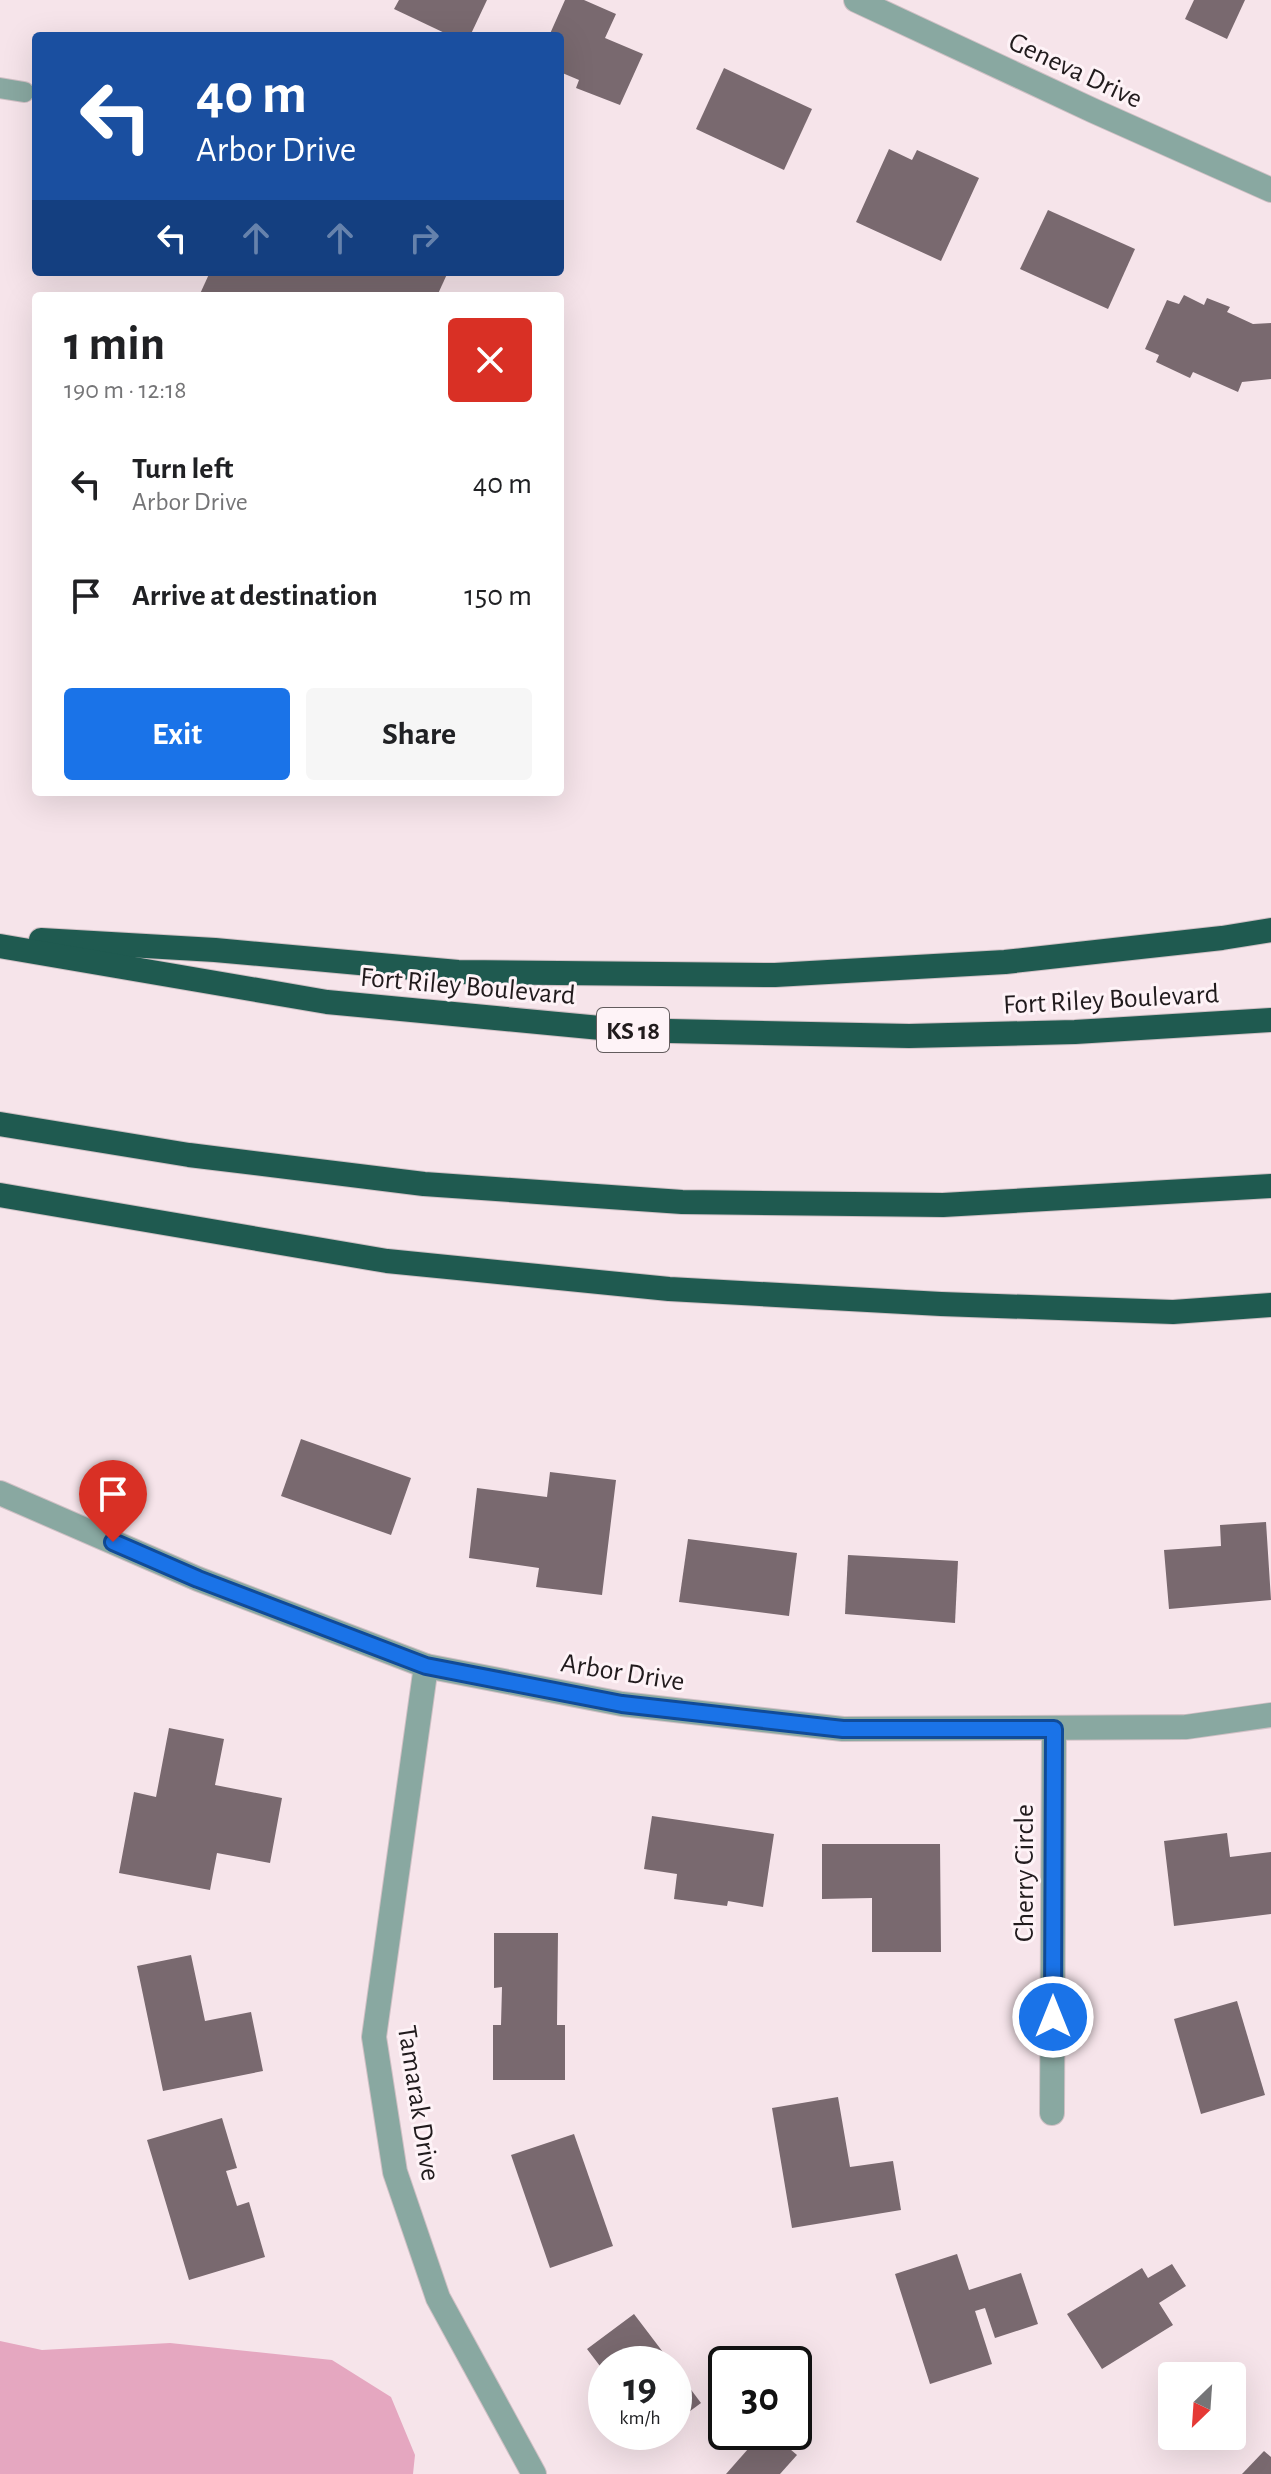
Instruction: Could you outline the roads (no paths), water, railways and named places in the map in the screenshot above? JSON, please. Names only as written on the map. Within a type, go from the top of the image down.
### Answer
[{"type":"highway","points":[[0,938],[215,950],[458,972],[775,975],[1005,962],[1271,930]]},
{"type":"highway","name":"Fort Riley Boulevard","points":[[0,946],[327,1002],[622,1030],[909,1036],[1075,1032],[1271,1020]]},
{"type":"highway","points":[[0,1124],[189,1155],[424,1184],[682,1202],[943,1205],[1271,1186]]},
{"type":"highway","points":[[0,1195],[387,1261],[669,1289],[941,1304],[1173,1312],[1271,1305]]},
{"type":"street","name":"Geneva Drive","points":[[856,0],[1271,190]]},
{"type":"street","name":"Arbor Drive","points":[[0,1493],[198,1579],[426,1666],[622,1704],[843,1729],[1186,1727],[1271,1715]]},
{"type":"street","name":"Tamarak Drive","points":[[426,1666],[374,2037],[395,2172],[438,2298],[534,2474]]},
{"type":"street","name":"Cherry Circle","points":[[1052,2113],[1054,1729]]},
{"type":"lane","points":[[0,88],[24,92]]}]
